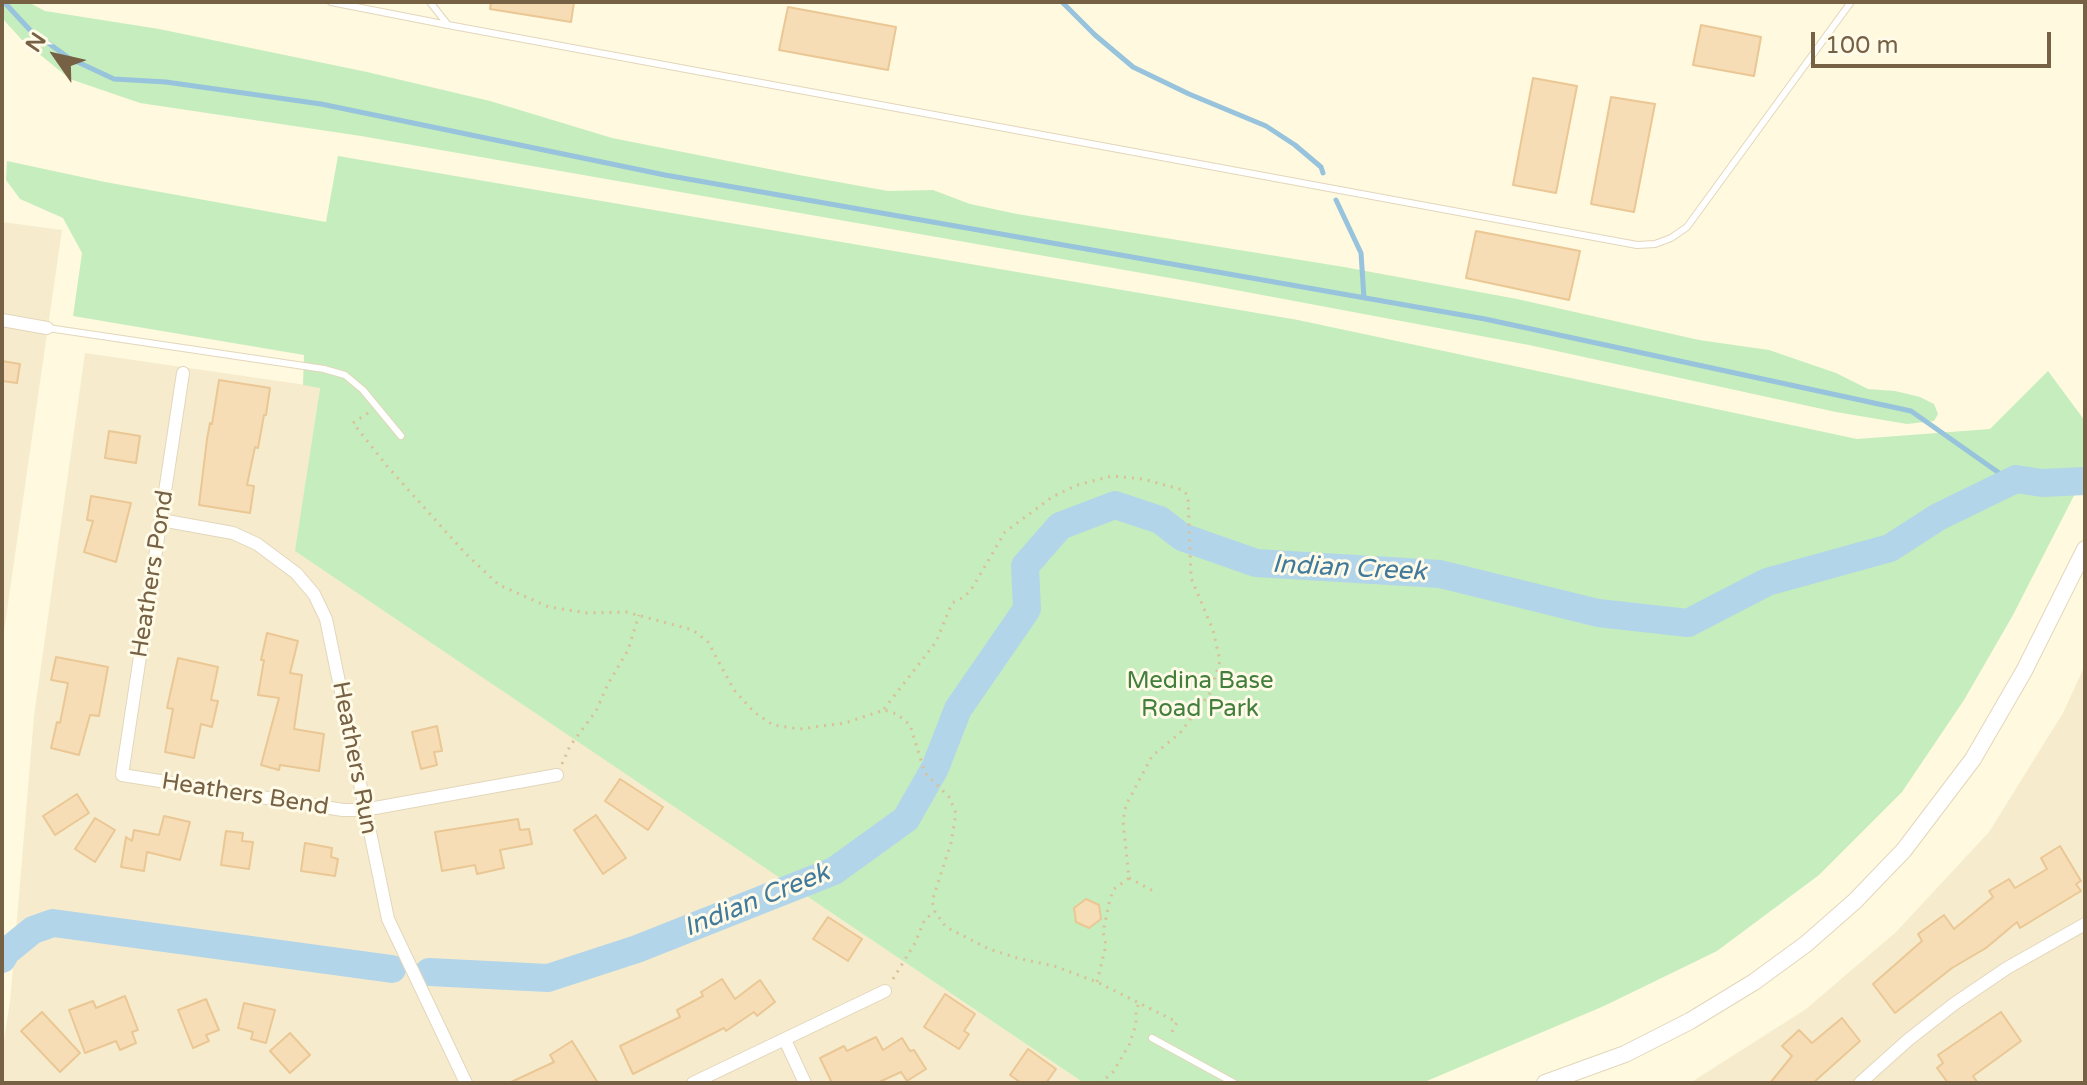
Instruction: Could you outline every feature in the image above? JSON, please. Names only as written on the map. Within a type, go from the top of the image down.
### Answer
[{"type":"street","points":[[2,320],[47,328]]},
{"type":"street","name":"Heathers Pond","points":[[122,775],[183,373]]},
{"type":"street","name":"Heathers Run","points":[[161,520],[233,533],[257,544],[296,573],[314,594],[326,619],[388,919],[466,1083]]},
{"type":"street","points":[[1545,1083],[1625,1054],[1690,1021],[1754,982],[1806,944],[1855,901],[1904,850],[1973,759],[2024,671],[2085,549]]},
{"type":"street","name":"Heathers Bend","points":[[122,775],[343,810],[364,810],[557,775]]},
{"type":"street","points":[[1860,1083],[1908,1040],[1967,995],[2007,968],[2085,924]]},
{"type":"street","points":[[693,1083],[885,991]]},
{"type":"street","points":[[785,1040],[805,1083]]},
{"type":"lane","points":[[331,2],[362,5],[448,25],[1637,245],[1663,241],[1687,227],[1851,2]]},
{"type":"lane","points":[[430,2],[448,25]]},
{"type":"lane","points":[[47,328],[324,369],[345,375],[363,390],[401,436]]},
{"type":"lane","points":[[1152,1038],[1234,1083]]},
{"type":"path","points":[[378,407],[353,423],[465,553],[499,585],[549,607],[587,613],[626,612],[693,630],[708,642],[734,690],[754,712],[773,725],[800,729],[845,723],[884,710],[936,642],[952,603],[971,590],[1005,532],[1052,497],[1077,485],[1112,476],[1143,479],[1183,490],[1190,505],[1191,578],[1213,630],[1220,661],[1210,693],[1180,733],[1152,756],[1126,805],[1123,821],[1129,878]]},
{"type":"path","points":[[557,775],[570,746],[596,711],[628,650],[639,615]]},
{"type":"path","points":[[884,710],[897,714],[910,725],[925,773],[949,797],[956,813],[951,843],[932,901],[935,912],[946,927],[989,949],[1054,966],[1097,982],[1177,1022],[1165,1045]]},
{"type":"path","points":[[1129,878],[1157,893]]},
{"type":"path","points":[[1097,982],[1106,945],[1103,932],[1110,899],[1114,889],[1129,878]]},
{"type":"path","points":[[885,991],[915,943],[925,919],[935,912]]},
{"type":"path","points":[[1100,1083],[1113,1072],[1129,1045],[1139,1002]]},
{"type":"shaded area","points":[[2,222],[62,230],[2,645]]},
{"type":"shaded area","points":[[85,353],[320,387],[296,551],[1084,1083],[2,1083],[2,1052],[10,1002],[34,716]]},
{"type":"shaded area","points":[[2085,665],[2085,1083],[1690,1083],[1806,1009],[1896,932],[1989,832],[2063,713]]},
{"type":"green space","points":[[2,2],[28,2],[45,11],[159,29],[367,72],[490,101],[612,138],[799,175],[888,191],[933,190],[970,204],[1017,214],[1344,267],[1517,299],[1699,340],[1769,350],[1836,373],[1868,389],[1920,397],[1934,404],[1938,414],[1934,421],[1907,424],[1836,412],[1529,345],[1193,282],[361,136],[140,103],[70,79],[22,40],[2,18]]},
{"type":"green space","name":"Medina Base Road Park","points":[[338,156],[1298,320],[1857,439],[1990,429],[2048,371],[2085,421],[2085,474],[2013,615],[1964,700],[1902,792],[1819,875],[1717,951],[1604,1006],[1422,1083],[1084,1083],[295,551],[320,388],[303,385],[304,355],[73,316],[82,253],[63,218],[20,199],[6,180],[7,161],[326,222]]},
{"type":"building","points":[[491,2],[574,2],[571,22],[490,9]]},
{"type":"building","points":[[788,7],[896,27],[888,70],[779,50]]},
{"type":"building","points":[[1701,25],[1761,37],[1754,76],[1693,65]]},
{"type":"building","points":[[1533,78],[1577,86],[1556,193],[1513,185]]},
{"type":"building","points":[[1611,97],[1655,104],[1634,212],[1591,204]]},
{"type":"building","points":[[1476,231],[1580,251],[1569,300],[1466,278]]},
{"type":"building","points":[[2,361],[20,364],[17,383],[2,381]]},
{"type":"building","points":[[219,380],[270,388],[247,485],[254,486],[250,513],[199,505],[207,439]]},
{"type":"building","points":[[109,431],[140,436],[136,463],[105,458]]},
{"type":"building","points":[[91,496],[131,503],[116,562],[84,552],[93,521],[87,520]]},
{"type":"building","points":[[267,633],[298,641],[290,673],[302,675],[294,729],[324,734],[319,771],[280,765],[279,770],[261,765],[279,698],[258,695]]},
{"type":"building","points":[[56,657],[108,667],[99,716],[90,715],[79,755],[51,748],[68,683],[51,680]]},
{"type":"building","points":[[178,658],[218,667],[211,700],[218,701],[212,727],[201,724],[194,758],[165,752],[173,709],[167,708]]},
{"type":"building","points":[[437,726],[442,751],[434,752],[437,765],[421,769],[412,732]]},
{"type":"building","points":[[620,779],[663,807],[648,830],[605,801]]},
{"type":"building","points":[[77,794],[89,813],[55,835],[43,816]]},
{"type":"building","points":[[596,815],[626,858],[603,874],[574,830]]},
{"type":"building","points":[[164,816],[190,822],[180,860],[147,852],[144,871],[121,867],[126,837],[132,841],[134,830],[159,835]]},
{"type":"building","points":[[95,818],[115,830],[95,862],[75,849]]},
{"type":"building","points":[[518,819],[520,830],[529,829],[532,844],[500,850],[504,868],[477,874],[475,865],[442,871],[435,832]]},
{"type":"building","points":[[226,831],[243,833],[242,841],[253,842],[249,869],[221,865]]},
{"type":"building","points":[[305,843],[332,848],[331,857],[338,859],[335,876],[301,871]]},
{"type":"building","points":[[2060,846],[2081,881],[2076,884],[2081,891],[2020,928],[2017,922],[1895,1013],[1873,984],[1922,941],[1918,934],[1944,915],[1954,929],[1993,897],[1989,891],[2009,879],[2015,888],[2047,869],[2041,858]]},
{"type":"building","points":[[1086,899],[1099,905],[1101,919],[1089,928],[1076,922],[1074,908]]},
{"type":"building","points":[[828,917],[862,939],[848,961],[813,939]]},
{"type":"building","points":[[722,979],[735,999],[760,980],[775,1002],[757,1016],[754,1012],[726,1031],[724,1028],[633,1074],[620,1046],[680,1017],[677,1010],[703,996],[701,992]]},
{"type":"building","points":[[945,994],[975,1014],[964,1031],[969,1034],[959,1049],[924,1027]]},
{"type":"building","points":[[125,996],[138,1030],[132,1032],[136,1043],[120,1050],[116,1041],[85,1053],[69,1010],[93,1001],[96,1008]]},
{"type":"building","points":[[206,999],[219,1030],[206,1035],[209,1041],[193,1048],[178,1010]]},
{"type":"building","points":[[244,1003],[275,1010],[266,1043],[251,1039],[253,1032],[238,1028]]},
{"type":"building","points":[[42,1012],[80,1053],[60,1072],[21,1031]]},
{"type":"building","points":[[2001,1012],[2021,1041],[1973,1076],[1978,1083],[1948,1083],[1937,1068],[1943,1063],[1938,1055]]},
{"type":"building","points":[[1842,1018],[1860,1041],[1813,1083],[1770,1083],[1792,1056],[1782,1046],[1799,1030],[1812,1043]]},
{"type":"building","points":[[290,1033],[310,1055],[290,1073],[270,1051]]},
{"type":"building","points":[[876,1037],[883,1050],[902,1038],[926,1069],[907,1081],[901,1072],[877,1083],[832,1083],[820,1058],[844,1046],[847,1051]]},
{"type":"building","points":[[572,1041],[598,1083],[509,1083],[554,1062],[550,1055]]},
{"type":"building","points":[[1028,1049],[1056,1069],[1046,1083],[1021,1083],[1010,1075]]},
{"type":"waterway","points":[[4,2],[30,30],[69,58],[114,79],[166,82],[321,104],[665,175],[1485,319],[1911,411],[2002,475],[2016,479]]},
{"type":"waterway","points":[[1062,2],[1133,67],[1266,126],[1295,145],[1321,167],[1323,173]]},
{"type":"waterway","points":[[1336,200],[1361,253],[1364,298]]},
{"type":"waterway","name":"Indian Creek","points":[[429,972],[548,978],[637,949],[834,871],[906,819],[935,768],[958,709],[1027,609],[1025,566],[1060,526],[1115,505],[1160,520],[1182,537],[1256,563],[1440,574],[1598,613],[1688,623],[1767,582],[1890,548],[1938,517],[2016,479],[2042,483],[2085,481]]},
{"type":"waterway","name":"Indian Creek","points":[[2,959],[33,930],[53,923],[392,969]]}]
